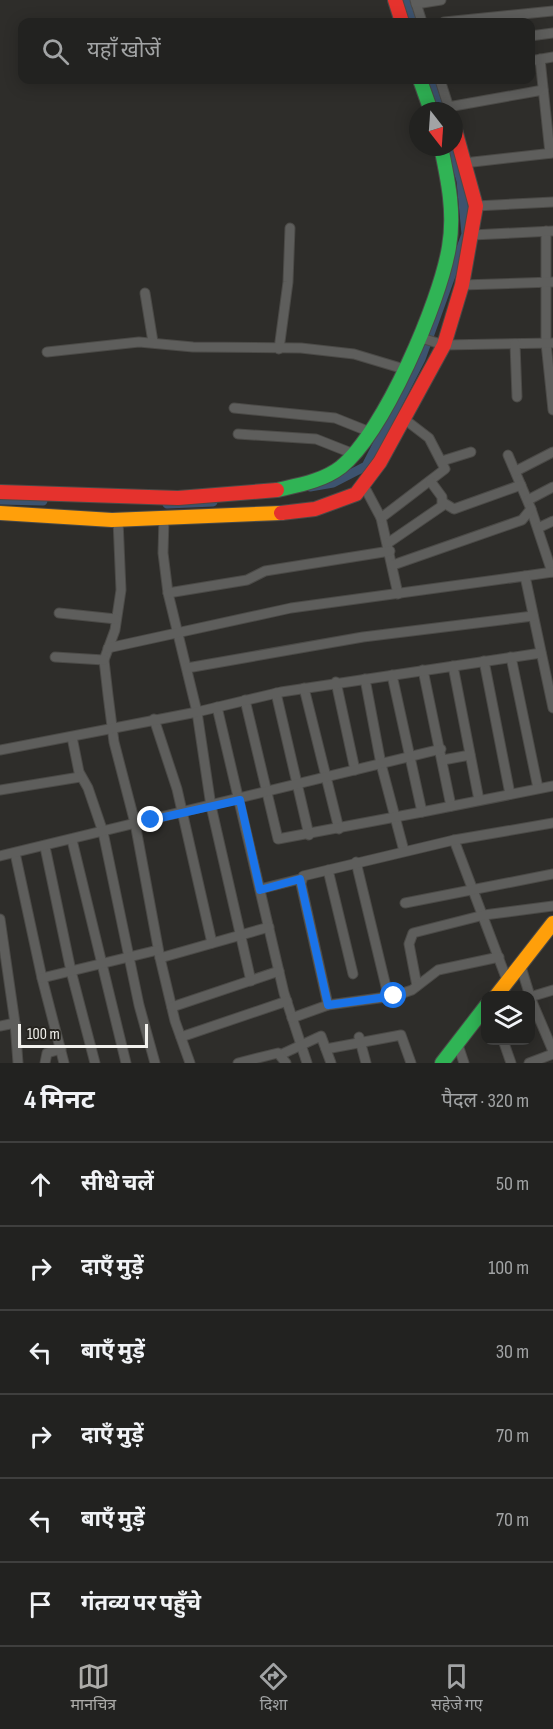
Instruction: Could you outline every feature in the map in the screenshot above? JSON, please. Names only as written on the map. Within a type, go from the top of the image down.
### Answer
[{"type":"street","points":[[395,0],[401,18]]},
{"type":"street","points":[[421,18],[416,2],[441,0]]},
{"type":"street","points":[[488,18],[553,12]]},
{"type":"street","points":[[535,35],[553,33]]},
{"type":"street","points":[[458,167],[551,153],[543,90],[535,60],[553,57]]},
{"type":"street","points":[[421,84],[427,102]]},
{"type":"street","points":[[441,84],[447,102]]},
{"type":"street","points":[[463,106],[543,90]]},
{"type":"street","points":[[0,513],[118,520],[315,509],[347,499],[364,486],[380,462],[441,344],[462,285],[476,206],[458,167],[449,156]]},
{"type":"street","points":[[0,492],[112,498],[166,498],[300,487],[324,479],[354,454],[370,432],[421,338],[438,294],[448,256],[458,167],[457,156]]},
{"type":"street","points":[[476,206],[553,202]]},
{"type":"street","points":[[279,349],[288,282],[290,228]]},
{"type":"street","points":[[472,235],[549,231],[552,381],[550,400],[553,410]]},
{"type":"street","points":[[462,285],[549,283]]},
{"type":"street","points":[[145,293],[153,342]]},
{"type":"street","points":[[421,338],[441,344],[550,343]]},
{"type":"street","points":[[47,352],[153,342],[194,347],[301,348],[354,354],[404,369]]},
{"type":"street","points":[[515,344],[517,397]]},
{"type":"street","points":[[234,408],[335,418],[370,432]]},
{"type":"street","points":[[381,518],[445,471],[442,460],[423,430],[403,417]]},
{"type":"street","points":[[238,434],[300,436],[329,442],[354,454]]},
{"type":"street","points":[[442,460],[471,452]]},
{"type":"street","points":[[516,471],[553,452]]},
{"type":"street","points":[[108,648],[291,608],[552,572],[538,528],[508,454]]},
{"type":"street","points":[[431,482],[444,503],[454,509],[521,485]]},
{"type":"street","points":[[364,486],[381,518],[398,594]]},
{"type":"street","points":[[393,565],[522,520],[529,504],[553,487]]},
{"type":"street","points":[[168,593],[247,580],[265,571],[389,547],[444,503]]},
{"type":"street","points":[[164,518],[162,553],[168,593],[187,668],[211,806],[251,981]]},
{"type":"street","points":[[118,520],[121,590],[116,619],[104,660],[112,726],[135,824],[159,954],[172,1007],[190,1063]]},
{"type":"street","points":[[538,528],[553,521]]},
{"type":"street","points":[[525,576],[553,708]]},
{"type":"street","points":[[59,613],[116,619]]},
{"type":"street","points":[[187,668],[363,637],[533,616]]},
{"type":"street","points":[[0,750],[336,682],[541,653]]},
{"type":"street","points":[[55,657],[104,660]]},
{"type":"street","points":[[511,657],[538,788]]},
{"type":"street","points":[[484,662],[510,794]]},
{"type":"street","points":[[453,666],[479,800]]},
{"type":"street","points":[[423,670],[451,806]]},
{"type":"street","points":[[392,675],[422,812]]},
{"type":"street","points":[[365,678],[381,764],[393,817],[404,851]]},
{"type":"street","points":[[336,682],[355,770]]},
{"type":"street","points":[[304,688],[339,829]]},
{"type":"street","points":[[276,693],[309,835]]},
{"type":"street","points":[[245,700],[278,839],[309,835],[553,786]]},
{"type":"street","points":[[217,707],[279,971],[307,1063]]},
{"type":"street","points":[[154,719],[183,813],[212,944]]},
{"type":"street","points":[[72,737],[80,777],[88,788],[103,832],[129,957],[155,1063]]},
{"type":"street","points":[[0,856],[240,800],[441,749]]},
{"type":"street","points":[[443,760],[470,755]]},
{"type":"street","points":[[0,790],[80,777]]},
{"type":"street","points":[[260,890],[300,879],[303,876],[404,851],[553,823]]},
{"type":"street","points":[[72,840],[126,1063]]},
{"type":"street","points":[[454,840],[508,983]]},
{"type":"street","points":[[45,847],[71,970],[95,1063]]},
{"type":"street","points":[[15,854],[42,978],[64,1063]]},
{"type":"street","points":[[356,862],[388,994]]},
{"type":"street","points":[[328,870],[353,974]]},
{"type":"street","points":[[405,903],[553,874]]},
{"type":"street","points":[[300,879],[328,1005]]},
{"type":"street","points":[[417,986],[409,944],[413,933],[484,915],[553,906]]},
{"type":"street","points":[[0,919],[15,1023],[18,1063]]},
{"type":"street","points":[[500,991],[521,967],[553,923]]},
{"type":"street","points":[[42,978],[129,957],[212,944],[269,927]]},
{"type":"street","points":[[292,1018],[328,1005],[388,994],[394,996],[417,986],[438,970],[499,957]]},
{"type":"street","points":[[521,967],[528,991]]},
{"type":"street","points":[[172,1007],[279,971]]},
{"type":"street","points":[[535,995],[553,990]]},
{"type":"street","points":[[181,1037],[287,1001]]},
{"type":"street","points":[[529,1063],[553,1053],[535,1009]]},
{"type":"street","points":[[442,1063],[481,1012]]},
{"type":"street","points":[[0,1026],[15,1023]]},
{"type":"street","points":[[326,1049],[401,1035],[411,1063]]},
{"type":"street","points":[[238,1063],[274,1053],[284,1059],[301,1044],[321,1036],[331,1063]]},
{"type":"street","points":[[360,1041],[366,1063]]},
{"type":"street","points":[[457,1042],[464,1063]]},
{"type":"street","points":[[504,1045],[511,1063]]},
{"type":"street","points":[[45,1063],[47,1053],[61,1049]]},
{"type":"waterway","points":[[406,0],[412,18]]},
{"type":"waterway","points":[[431,84],[437,102]]},
{"type":"waterway","points":[[310,487],[333,483],[366,466],[421,359],[466,234],[461,181],[454,156]]},
{"type":"waterway","points":[[0,500],[43,501]]},
{"type":"waterway","points":[[167,504],[213,502]]},
{"type":"traffic: fast","points":[[421,84],[428,102]]},
{"type":"traffic: fast","points":[[277,490],[319,479],[341,467],[358,450],[392,397],[422,332],[444,271],[451,234],[451,209],[443,156]]},
{"type":"traffic: fast","points":[[442,1063],[481,1012]]},
{"type":"traffic: slow","points":[[0,513],[112,520],[281,513]]},
{"type":"traffic: slow","points":[[500,991],[553,923]]},
{"type":"traffic: jam","points":[[395,0],[401,18]]},
{"type":"traffic: jam","points":[[281,513],[315,509],[356,494],[380,462],[444,345],[462,285],[476,206],[462,156]]},
{"type":"traffic: jam","points":[[0,492],[178,498],[277,490]]},
{"type":"route","points":[[151,820],[240,800],[260,890],[300,879],[328,1005],[388,994],[394,996]]}]
